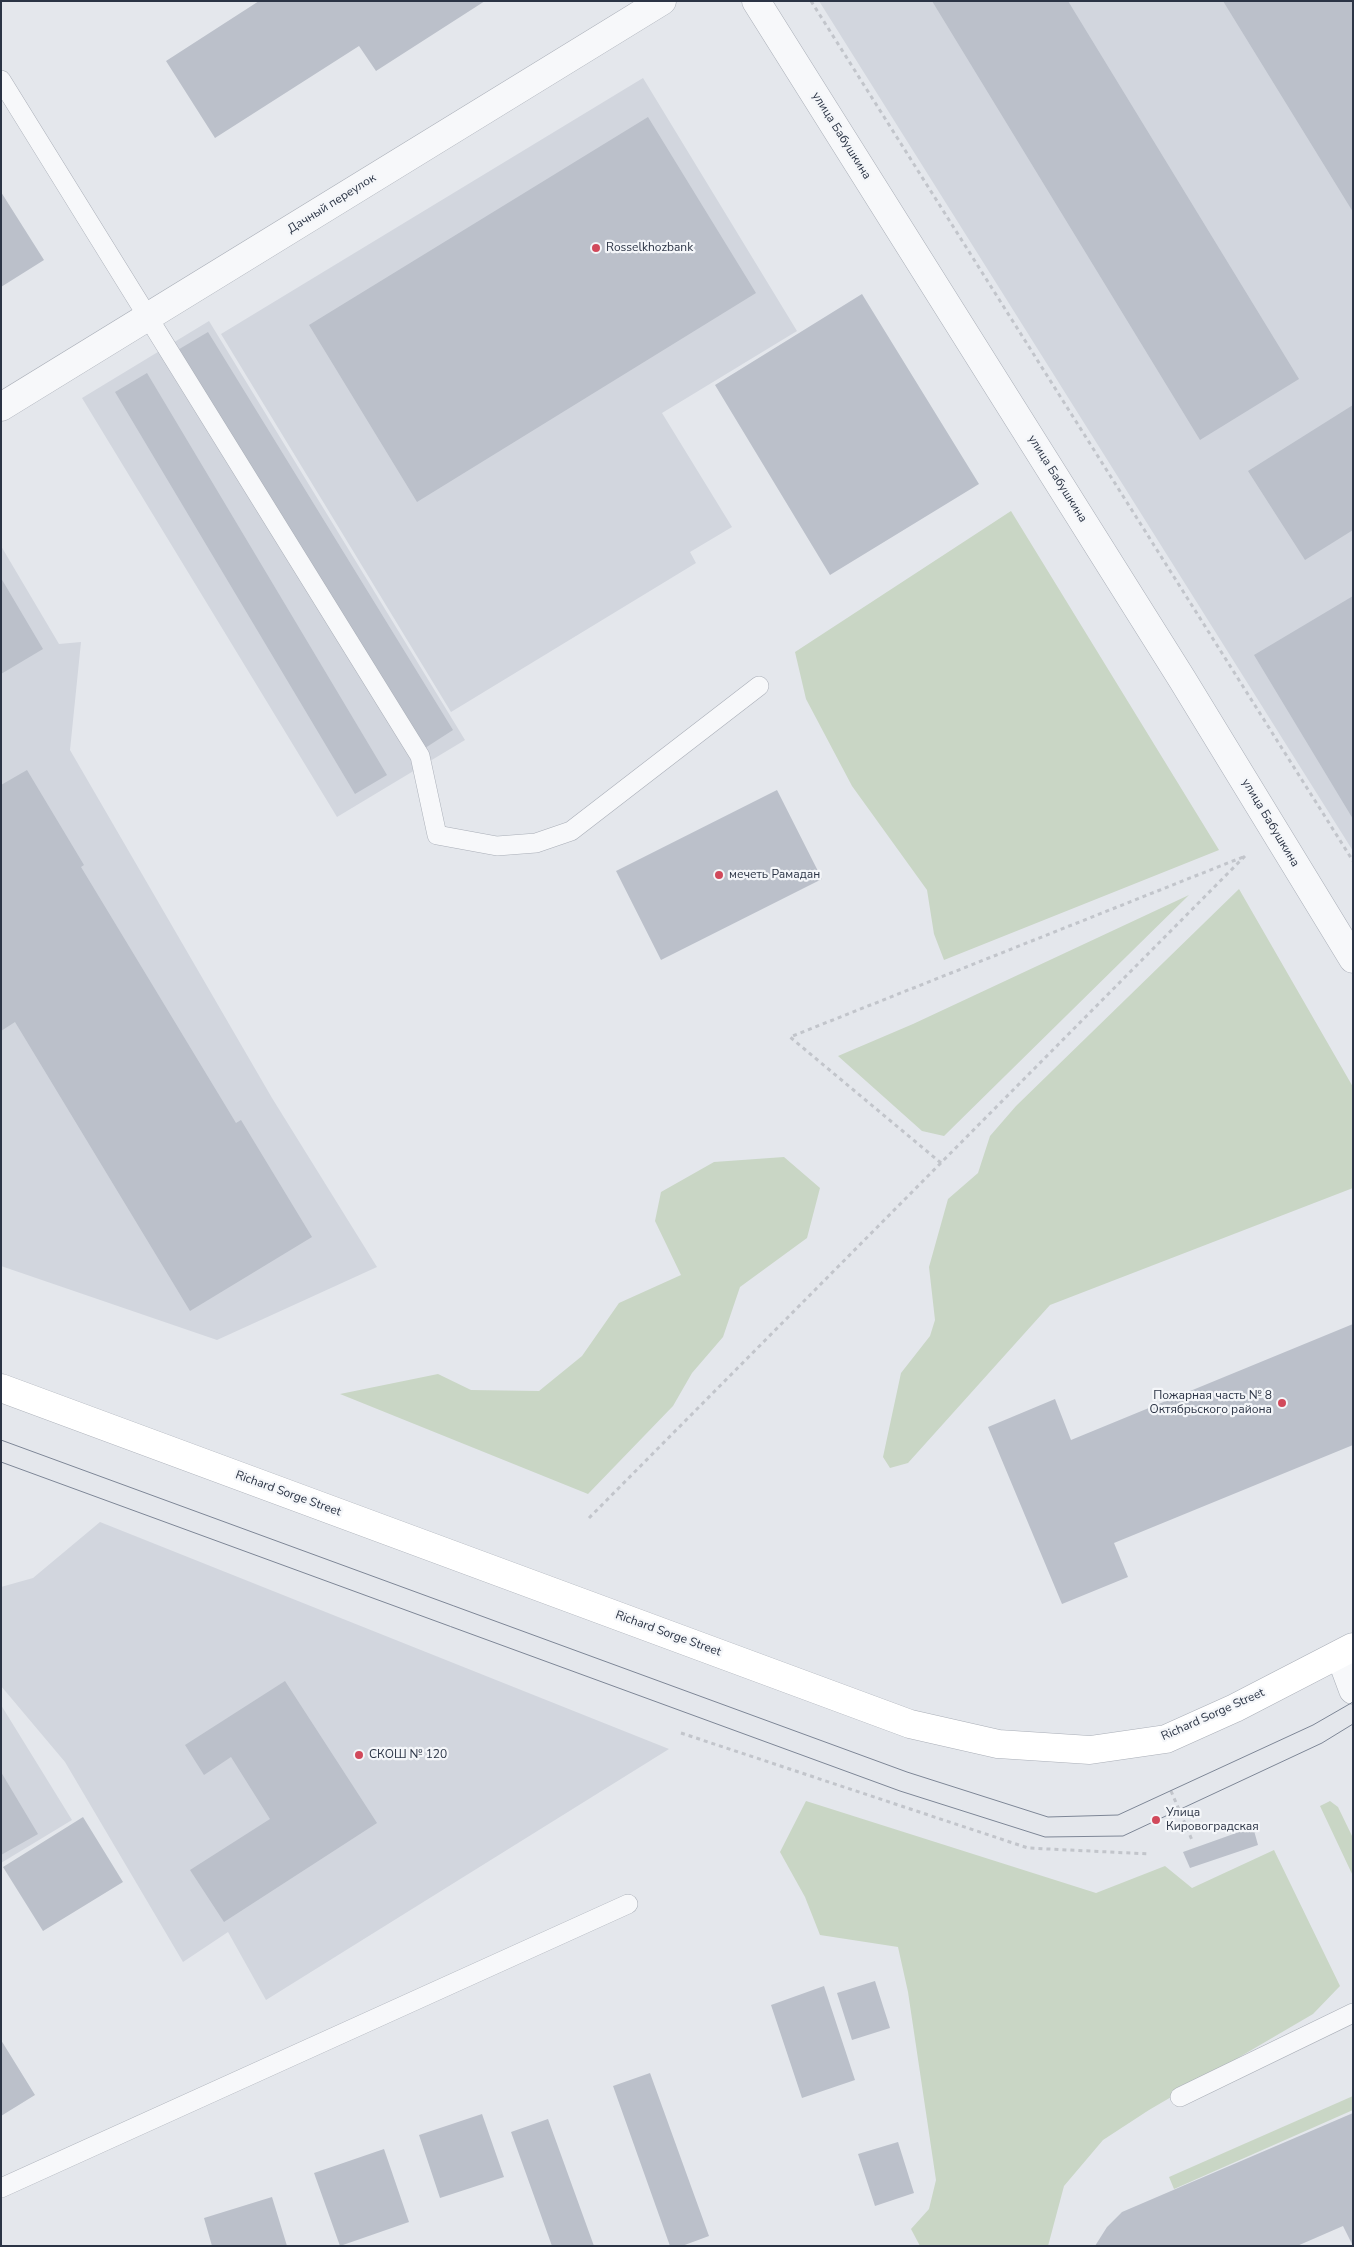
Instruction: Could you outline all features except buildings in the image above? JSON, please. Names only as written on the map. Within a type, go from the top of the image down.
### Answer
[{"type":"main road","name":"Richard Sorge Street","points":[[1,1388],[910,1724],[998,1744],[1090,1750],[1166,1739],[1346,1651]]},
{"type":"street","name":"Дачный переулок","points":[[1,407],[662,1]]},
{"type":"street","name":"улица Бабушкина","points":[[756,1],[1182,679],[1353,959]]},
{"type":"street","points":[[1346,1651],[1353,1690]]},
{"type":"lane","points":[[1,80],[420,756],[436,835],[497,846],[536,843],[571,831],[759,686]]},
{"type":"lane","points":[[1,2188],[628,1904]]},
{"type":"lane","points":[[1180,2097],[1353,2013]]},
{"type":"path","points":[[811,1],[1353,861]]},
{"type":"path","points":[[589,1518],[941,1163],[1169,933],[1245,856],[790,1037],[941,1163]]},
{"type":"path","points":[[681,1733],[1028,1848],[1150,1854]]},
{"type":"path","points":[[1171,1791],[1192,1840]]},
{"type":"shaded area","points":[[819,1],[1353,1],[1353,851]]},
{"type":"shaded area","points":[[643,78],[797,331],[662,413],[732,527],[690,552],[696,563],[451,712],[221,334]]},
{"type":"shaded area","points":[[209,321],[465,740],[337,817],[82,398]]},
{"type":"shaded area","points":[[1,546],[59,644],[81,642],[70,750],[272,1098],[377,1267],[217,1340],[1,1266]]},
{"type":"shaded area","name":"СКОШ № 120","points":[[100,1522],[669,1749],[266,2000],[228,1932],[183,1962],[65,1762],[1,1686],[1,1587],[33,1578]]},
{"type":"shaded area","points":[[1,1705],[72,1820],[1,1863]]},
{"type":"green space","points":[[1011,511],[1219,850],[944,960],[934,934],[927,890],[852,786],[806,699],[795,652]]},
{"type":"green space","points":[[1239,889],[1353,1087],[1353,1188],[1050,1305],[908,1463],[890,1468],[883,1457],[901,1373],[930,1336],[935,1320],[929,1267],[948,1199],[978,1173],[990,1136],[1016,1106]]},
{"type":"green space","points":[[1189,895],[944,1136],[922,1131],[838,1056],[913,1024]]},
{"type":"green space","points":[[784,1157],[820,1188],[807,1238],[740,1287],[723,1337],[692,1373],[673,1406],[588,1494],[340,1394],[438,1374],[471,1390],[539,1391],[582,1356],[619,1303],[681,1275],[655,1221],[661,1192],[714,1162]]},
{"type":"green space","points":[[806,1801],[1096,1893],[1165,1866],[1192,1888],[1274,1850],[1340,1986],[1313,2014],[1149,2110],[1103,2140],[1064,2186],[1048,2246],[920,2246],[911,2229],[929,2209],[936,2180],[908,1992],[898,1947],[820,1935],[805,1897],[780,1852]]},
{"type":"green space","points":[[1330,1801],[1338,1807],[1353,1838],[1353,1876],[1320,1806]]},
{"type":"green space","points":[[1353,2096],[1353,2110],[1174,2189],[1169,2177]]},
{"type":"tram line","points":[[1,1440],[907,1772],[1048,1817],[1118,1815],[1313,1725],[1353,1702]]},
{"type":"tram line","points":[[1,1462],[900,1791],[1045,1837],[1123,1836],[1322,1743],[1353,1724]]},
{"type":"place","name":"Rosselkhozbank","points":[[596,248]]},
{"type":"place","name":"мечеть Рамадан","points":[[719,875]]},
{"type":"place","name":"Пожарная часть № 8 Октябрьского района","points":[[1282,1403]]},
{"type":"place","name":"СКОШ № 120","points":[[359,1755]]},
{"type":"place","name":"Улица Кировоградская","points":[[1156,1820]]}]
